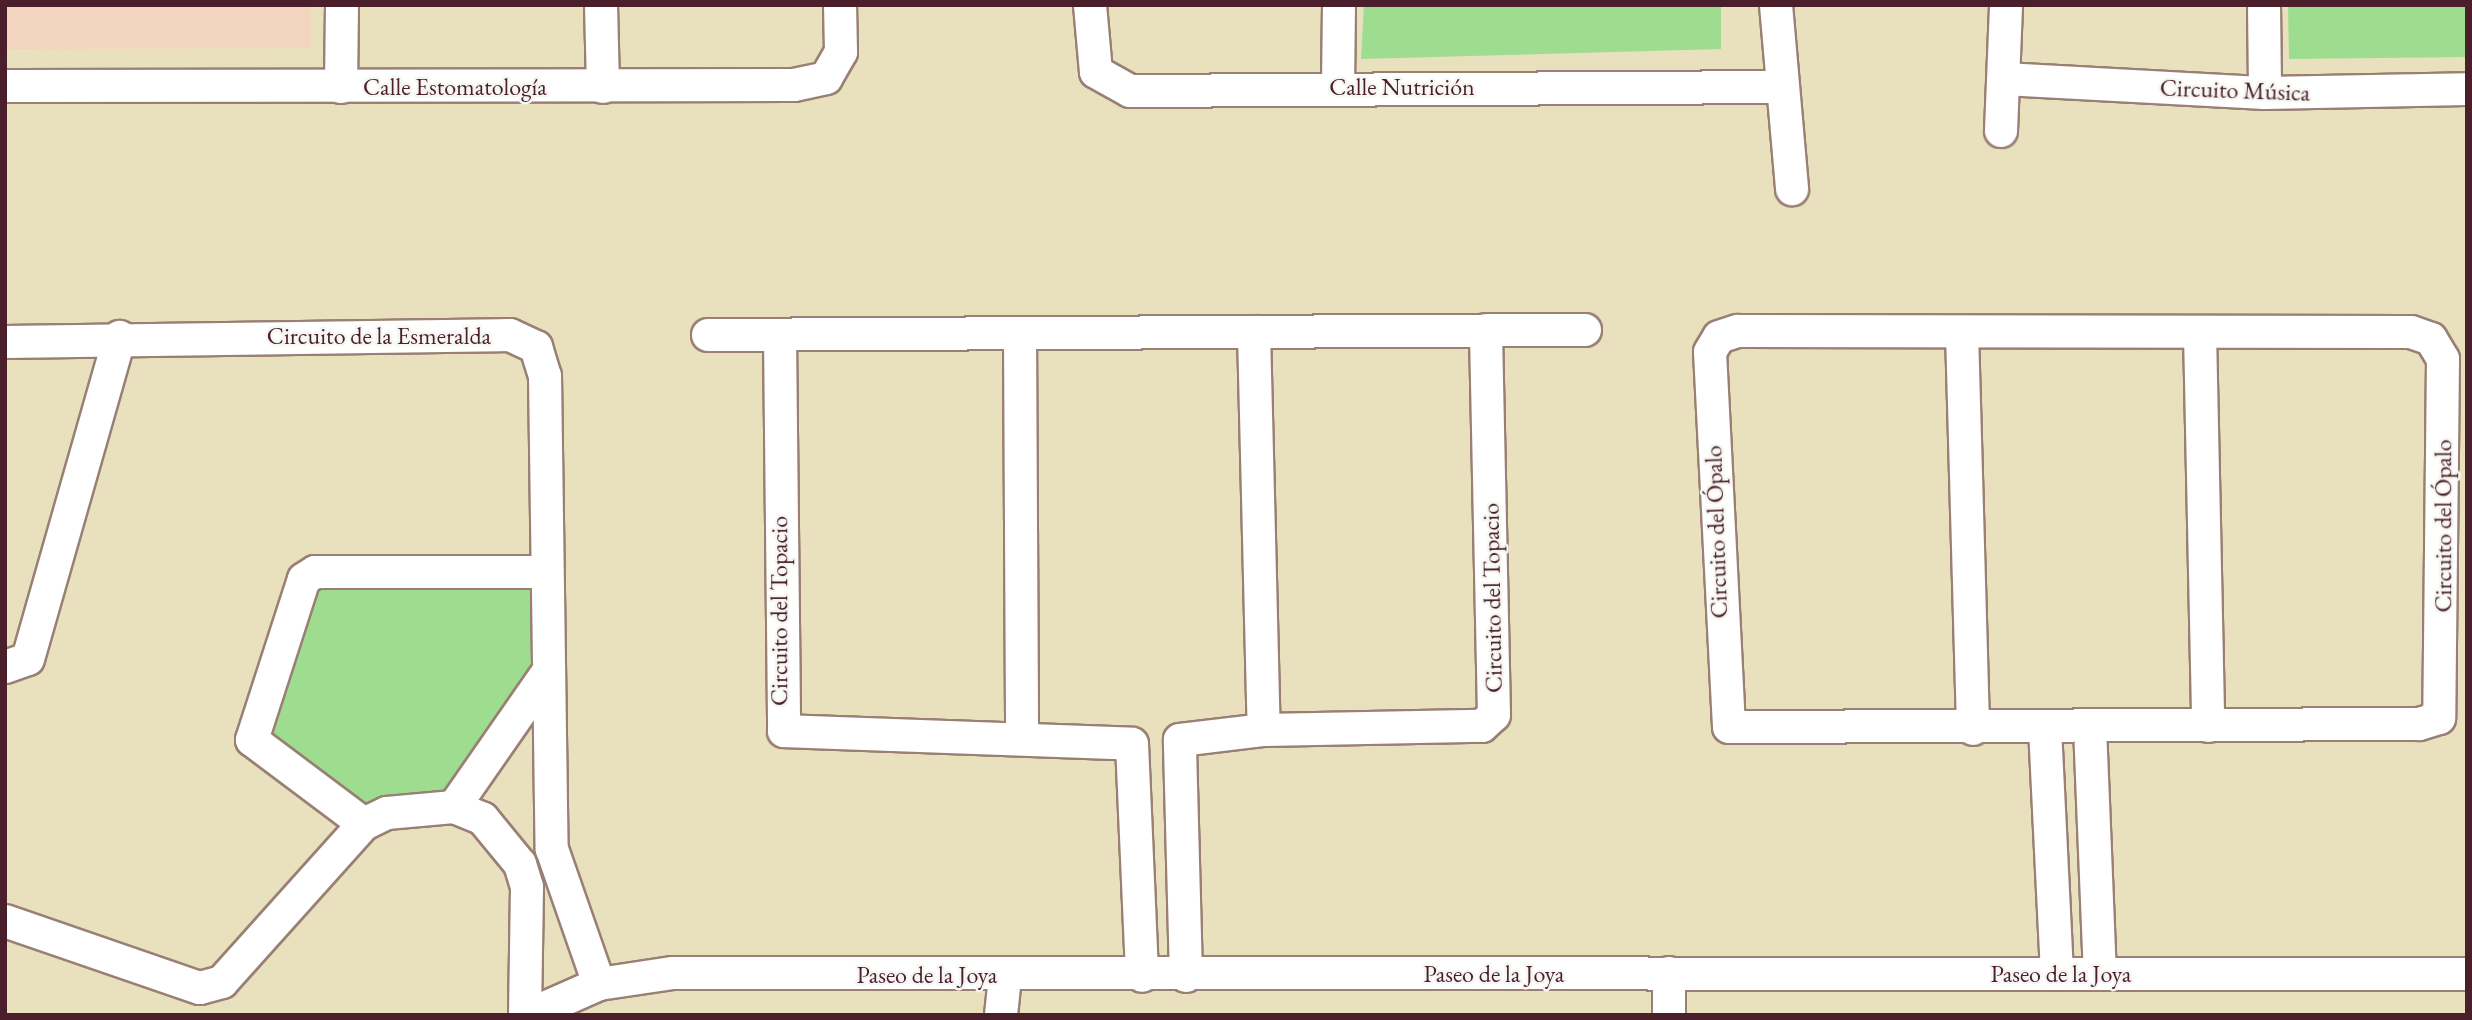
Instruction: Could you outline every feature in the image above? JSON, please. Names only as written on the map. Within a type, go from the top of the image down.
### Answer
[{"type":"street","points":[[341,87],[342,5]]},
{"type":"street","points":[[601,5],[603,87]]},
{"type":"street","name":"Calle Estomatología","points":[[5,86],[794,85],[826,78],[841,52],[840,5]]},
{"type":"street","name":"Calle Nutrición","points":[[1090,5],[1091,60],[1115,88],[1783,87]]},
{"type":"street","points":[[1338,87],[1339,5]]},
{"type":"street","points":[[1776,5],[1791,189]]},
{"type":"street","points":[[2001,131],[2006,5]]},
{"type":"street","points":[[2264,5],[2265,93]]},
{"type":"street","name":"Circuito Música","points":[[2004,79],[2265,93],[2467,89]]},
{"type":"street","name":"Circuito del Topacio","points":[[1186,976],[1180,740],[1264,730],[1482,726],[1494,715],[1486,330]]},
{"type":"street","points":[[708,335],[1585,330]]},
{"type":"street","name":"Circuito del Ópalo","points":[[1738,331],[1962,332],[2411,332],[2431,339],[2443,359],[2439,718],[2419,724],[1973,729],[1729,727],[1710,366],[1719,337],[1738,331]]},
{"type":"street","points":[[1254,332],[1264,730]]},
{"type":"street","points":[[1962,332],[1973,729]]},
{"type":"street","points":[[2200,332],[2208,726]]},
{"type":"street","points":[[1020,333],[1022,736]]},
{"type":"street","name":"Circuito de la Esmeralda","points":[[5,342],[120,337],[510,335],[536,347],[545,376],[548,672],[556,878],[599,984]]},
{"type":"street","name":"Circuito del Topacio","points":[[779,335],[784,731],[1022,736],[1132,744],[1142,976]]},
{"type":"street","points":[[5,667],[28,659],[120,337]]},
{"type":"street","points":[[365,824],[252,740],[304,579],[315,572],[547,572]]},
{"type":"street","points":[[454,807],[548,672]]},
{"type":"street","points":[[2090,727],[2100,974]]},
{"type":"street","points":[[2045,728],[2057,974]]},
{"type":"street","points":[[5,921],[200,988],[222,982],[365,824],[387,813],[454,807],[483,819],[507,841],[527,887],[527,1015]]},
{"type":"street","points":[[527,887],[556,878]]},
{"type":"street","name":"Paseo de la Joya","points":[[527,1015],[599,984],[673,973],[1005,976],[2467,974]]},
{"type":"street","points":[[1669,973],[1669,1015]]},
{"type":"street","points":[[1001,1015],[1005,976]]},
{"type":"shaded area","points":[[5,5],[311,5],[311,48],[5,49]]},
{"type":"green space","points":[[1364,5],[1721,5],[1721,49],[1361,59]]},
{"type":"green space","points":[[2288,5],[2467,5],[2467,57],[2289,59]]},
{"type":"green space","points":[[315,583],[534,583],[535,665],[447,790],[368,807],[266,735]]}]
